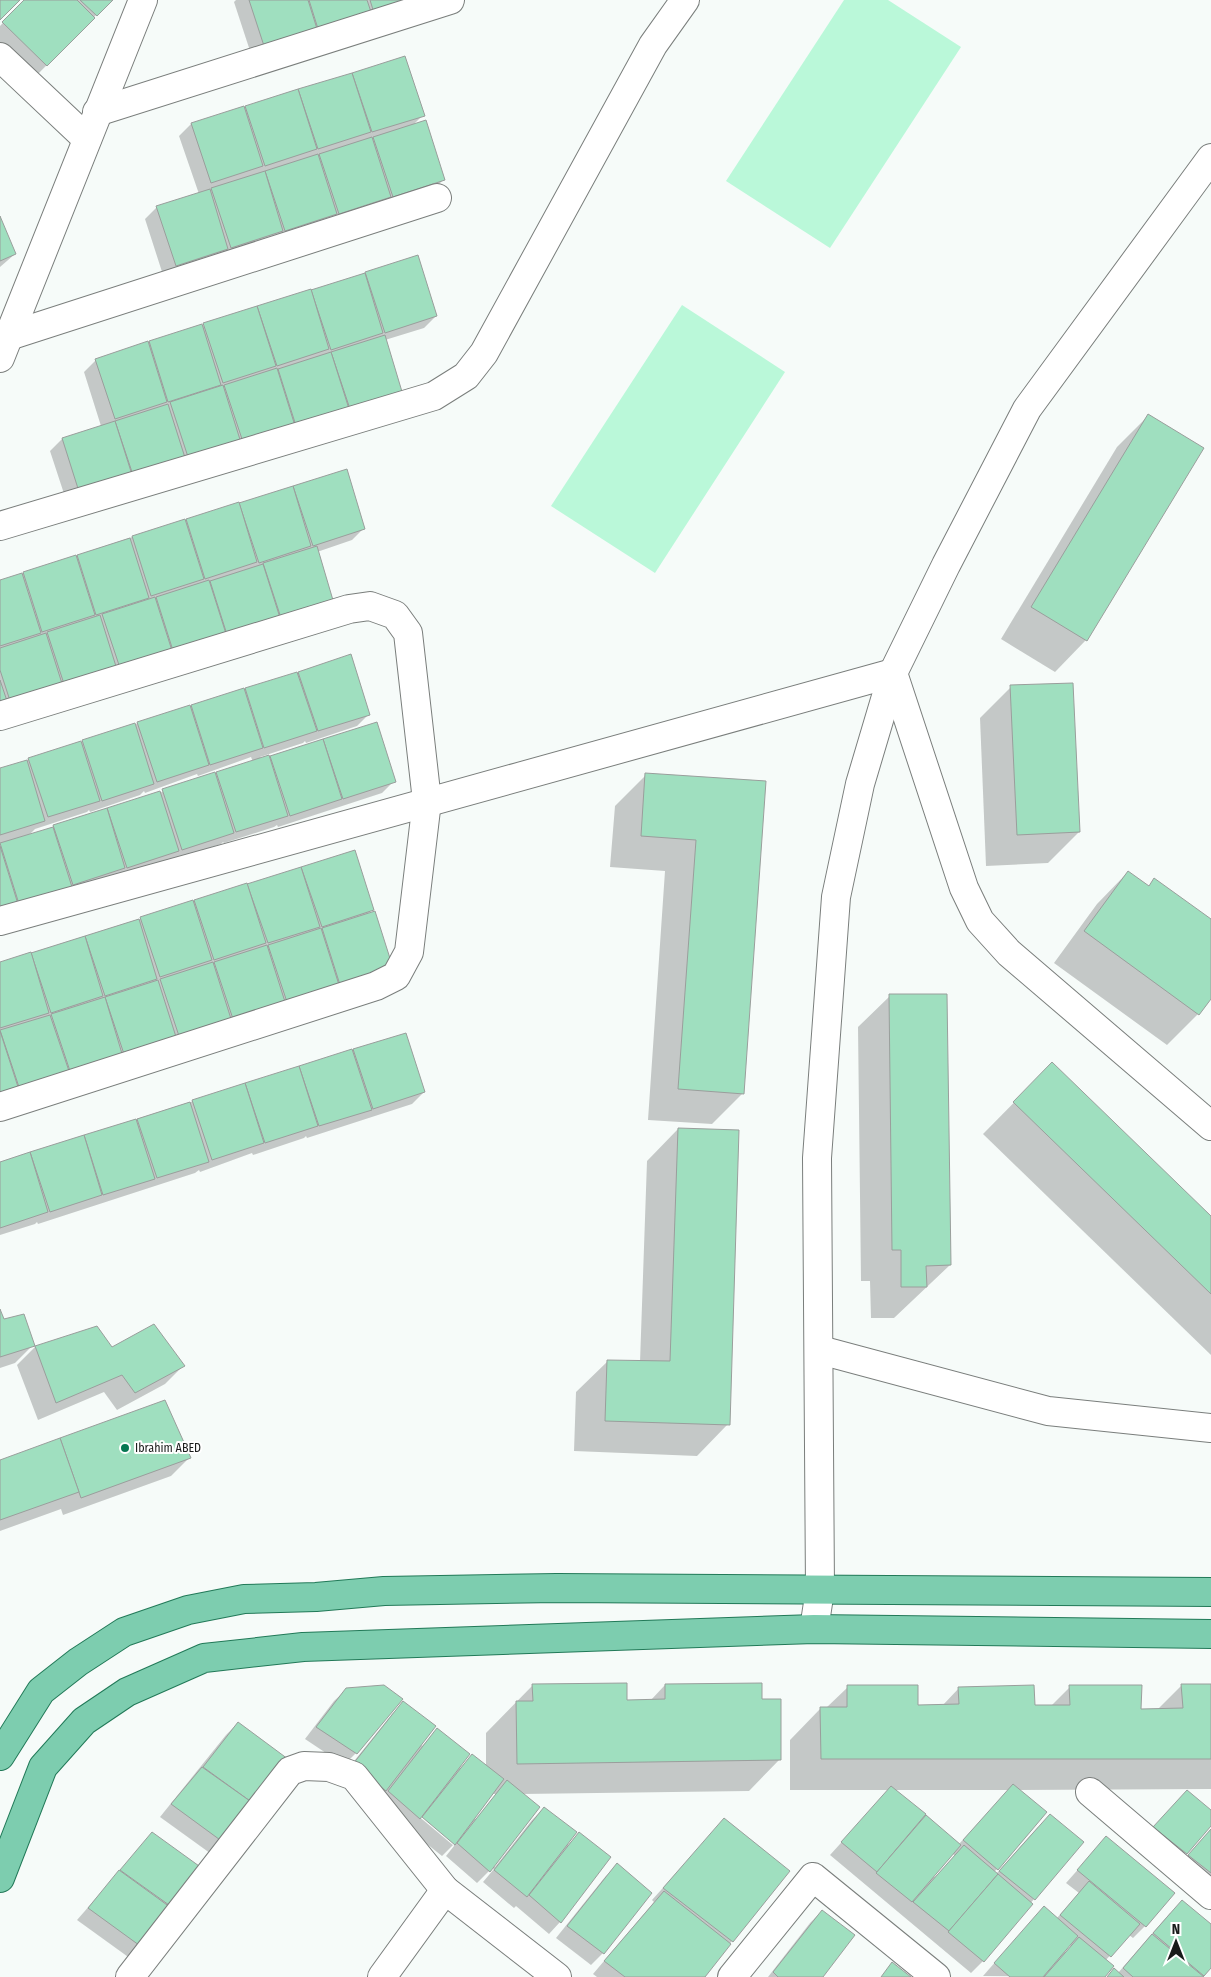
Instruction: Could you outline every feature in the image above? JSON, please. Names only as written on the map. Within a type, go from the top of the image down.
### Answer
[{"type":"main road","points":[[0,1756],[41,1691],[78,1662],[116,1636],[188,1610],[244,1599],[316,1597],[384,1591],[558,1588],[1211,1592]]},
{"type":"main road","points":[[0,1878],[43,1767],[84,1720],[127,1692],[204,1658],[303,1647],[814,1629],[1211,1634]]},
{"type":"street","points":[[4,347],[143,0]]},
{"type":"street","points":[[97,112],[450,0]]},
{"type":"street","points":[[0,526],[434,396],[466,376],[484,353],[653,45],[685,0]]},
{"type":"street","points":[[0,57],[86,139]]},
{"type":"street","points":[[814,1629],[820,1590],[820,1350],[817,1158],[836,898],[860,784],[894,673],[946,565],[1027,409],[1211,158]]},
{"type":"street","points":[[4,347],[437,198]]},
{"type":"street","points":[[0,716],[349,609],[370,606],[395,615],[408,633],[428,801],[409,952],[396,976],[376,986],[0,1107]]},
{"type":"street","points":[[0,921],[894,673]]},
{"type":"street","points":[[894,673],[964,888],[980,921],[1009,952],[1211,1126]]},
{"type":"street","points":[[820,1350],[1048,1411],[1211,1428]]},
{"type":"street","points":[[130,1977],[290,1771],[304,1766],[329,1767],[354,1776],[445,1890],[557,1977]]},
{"type":"street","points":[[1090,1792],[1211,1895]]},
{"type":"street","points":[[732,1977],[812,1877],[936,1977]]},
{"type":"street","points":[[382,1977],[445,1890]]},
{"type":"green space","points":[[844,0],[888,0],[961,47],[830,248],[726,181]]},
{"type":"green space","points":[[682,305],[785,372],[655,573],[551,506]]},
{"type":"building","points":[[0,0],[20,0],[0,20]]},
{"type":"building","points":[[24,0],[77,0],[95,18],[47,66],[2,22]]},
{"type":"building","points":[[80,0],[113,0],[97,16]]},
{"type":"building","points":[[249,0],[308,0],[318,32],[265,49]]},
{"type":"building","points":[[309,0],[367,0],[372,15],[319,32]]},
{"type":"building","points":[[370,0],[415,0],[374,13]]},
{"type":"building","points":[[405,56],[425,116],[372,132],[352,73]]},
{"type":"building","points":[[352,73],[371,132],[318,149],[298,89]]},
{"type":"building","points":[[298,89],[317,149],[265,166],[245,106]]},
{"type":"building","points":[[244,106],[263,166],[211,183],[191,123]]},
{"type":"building","points":[[426,120],[445,180],[393,197],[373,137]]},
{"type":"building","points":[[372,137],[391,197],[339,214],[319,154]]},
{"type":"building","points":[[318,154],[337,214],[285,231],[265,171]]},
{"type":"building","points":[[265,171],[283,231],[231,248],[211,188]]},
{"type":"building","points":[[210,189],[228,249],[176,266],[156,206]]},
{"type":"building","points":[[0,216],[16,254],[0,261]]},
{"type":"building","points":[[418,255],[437,316],[385,333],[365,272]]},
{"type":"building","points":[[365,273],[383,333],[331,350],[311,290]]},
{"type":"building","points":[[311,289],[329,349],[277,366],[257,306]]},
{"type":"building","points":[[257,306],[276,366],[223,383],[203,323]]},
{"type":"building","points":[[202,324],[221,385],[168,402],[149,341]]},
{"type":"building","points":[[385,335],[403,395],[351,412],[331,352]]},
{"type":"building","points":[[148,341],[167,402],[115,419],[95,359]]},
{"type":"building","points":[[331,352],[350,412],[297,429],[278,369]]},
{"type":"building","points":[[277,368],[296,429],[244,445],[224,385]]},
{"type":"building","points":[[223,385],[242,446],[190,463],[170,402]]},
{"type":"building","points":[[168,404],[187,464],[135,481],[115,421]]},
{"type":"building","points":[[1148,414],[1204,448],[1087,641],[1031,607]]},
{"type":"building","points":[[115,421],[134,481],[81,498],[62,438]]},
{"type":"building","points":[[347,469],[365,529],[313,546],[293,486]]},
{"type":"building","points":[[293,486],[311,546],[259,563],[239,503]]},
{"type":"building","points":[[239,502],[257,562],[205,579],[186,519]]},
{"type":"building","points":[[185,519],[204,579],[151,596],[132,536]]},
{"type":"building","points":[[130,538],[149,598],[96,615],[77,555]]},
{"type":"building","points":[[317,546],[335,607],[283,624],[263,563]]},
{"type":"building","points":[[76,555],[95,615],[42,632],[23,572]]},
{"type":"building","points":[[263,564],[282,624],[229,641],[210,581]]},
{"type":"building","points":[[22,573],[41,633],[0,646],[0,580]]},
{"type":"building","points":[[209,580],[228,640],[175,657],[156,597]]},
{"type":"building","points":[[155,597],[174,657],[122,674],[102,614]]},
{"type":"building","points":[[100,615],[119,676],[67,693],[47,632]]},
{"type":"building","points":[[46,633],[65,693],[13,710],[0,670],[0,648]]},
{"type":"building","points":[[351,654],[370,715],[318,731],[298,672]]},
{"type":"building","points":[[297,672],[317,731],[264,748],[245,688]]},
{"type":"building","points":[[0,680],[10,710],[0,713]]},
{"type":"building","points":[[1073,683],[1080,832],[1017,835],[1010,685]]},
{"type":"building","points":[[244,688],[263,748],[210,765],[191,705]]},
{"type":"building","points":[[190,705],[209,765],[157,782],[137,722]]},
{"type":"building","points":[[377,722],[396,782],[343,799],[323,739]]},
{"type":"building","points":[[135,723],[154,784],[102,801],[82,740]]},
{"type":"building","points":[[323,739],[342,799],[290,816],[270,756]]},
{"type":"building","points":[[81,741],[100,801],[48,817],[28,758]]},
{"type":"building","points":[[269,755],[288,816],[236,832],[216,772]]},
{"type":"building","points":[[27,760],[45,821],[0,835],[0,768]]},
{"type":"building","points":[[215,772],[234,833],[182,850],[162,789]]},
{"type":"building","points":[[645,773],[766,781],[744,1094],[678,1089],[696,840],[641,836]]},
{"type":"building","points":[[160,791],[179,851],[127,868],[107,808]]},
{"type":"building","points":[[107,808],[125,868],[73,885],[53,825]]},
{"type":"building","points":[[53,827],[72,887],[19,904],[0,843]]},
{"type":"building","points":[[0,846],[18,904],[0,909]]},
{"type":"building","points":[[355,850],[374,910],[322,927],[301,867]]},
{"type":"building","points":[[301,867],[320,927],[268,943],[247,884]]},
{"type":"building","points":[[1128,871],[1149,886],[1154,878],[1211,919],[1211,999],[1199,1015],[1084,931]]},
{"type":"building","points":[[247,883],[266,943],[214,960],[194,900]]},
{"type":"building","points":[[193,900],[212,960],[160,977],[140,917]]},
{"type":"building","points":[[375,911],[394,971],[341,988],[322,928]]},
{"type":"building","points":[[139,919],[157,979],[105,996],[85,936]]},
{"type":"building","points":[[321,928],[340,988],[288,1005],[268,945]]},
{"type":"building","points":[[85,936],[103,996],[51,1013],[31,953]]},
{"type":"building","points":[[267,945],[286,1005],[234,1022],[214,962]]},
{"type":"building","points":[[31,952],[49,1013],[0,1028],[0,962]]},
{"type":"building","points":[[213,962],[232,1022],[180,1039],[160,979]]},
{"type":"building","points":[[158,980],[177,1040],[125,1057],[105,997]]},
{"type":"building","points":[[889,994],[947,994],[951,1265],[926,1266],[927,1287],[901,1287],[901,1250],[892,1250]]},
{"type":"building","points":[[105,997],[123,1057],[71,1074],[51,1014]]},
{"type":"building","points":[[50,1015],[70,1074],[20,1090],[0,1030]]},
{"type":"building","points":[[0,1031],[19,1090],[0,1096]]},
{"type":"building","points":[[406,1033],[425,1092],[373,1109],[353,1049]]},
{"type":"building","points":[[352,1049],[372,1110],[319,1126],[299,1066]]},
{"type":"building","points":[[1052,1062],[1211,1216],[1211,1294],[1013,1102]]},
{"type":"building","points":[[299,1066],[318,1126],[265,1143],[245,1083]]},
{"type":"building","points":[[245,1083],[264,1143],[212,1160],[192,1100]]},
{"type":"building","points":[[190,1102],[209,1162],[157,1178],[137,1119]]},
{"type":"building","points":[[136,1119],[155,1179],[103,1195],[84,1135]]},
{"type":"building","points":[[678,1128],[739,1130],[730,1425],[605,1421],[607,1360],[670,1361]]},
{"type":"building","points":[[84,1135],[102,1195],[50,1212],[30,1152]]},
{"type":"building","points":[[30,1152],[48,1212],[0,1228],[0,1162]]},
{"type":"building","points":[[0,1309],[4,1319],[24,1314],[35,1346],[0,1357]]},
{"type":"building","points":[[154,1324],[185,1366],[135,1393],[122,1375],[56,1403],[35,1346],[97,1326],[112,1347]]},
{"type":"building","name":"Ibrahim ABED","points":[[165,1400],[191,1458],[81,1498],[60,1438]]},
{"type":"building","points":[[60,1438],[79,1492],[0,1520],[0,1460]]},
{"type":"building","points":[[627,1683],[627,1700],[665,1699],[665,1684],[762,1683],[762,1699],[781,1699],[781,1760],[517,1764],[516,1701],[533,1701],[532,1684]]},
{"type":"building","points":[[1181,1684],[1211,1684],[1211,1759],[821,1759],[820,1707],[847,1707],[847,1685],[918,1685],[918,1705],[959,1704],[958,1687],[1034,1685],[1035,1705],[1070,1705],[1069,1685],[1142,1685],[1141,1709],[1183,1708]]},
{"type":"building","points":[[384,1685],[403,1699],[357,1754],[316,1727],[346,1688]]},
{"type":"building","points":[[403,1701],[436,1726],[386,1791],[353,1764]]},
{"type":"building","points":[[238,1722],[292,1762],[257,1806],[203,1767]]},
{"type":"building","points":[[437,1728],[470,1754],[420,1819],[388,1791]]},
{"type":"building","points":[[472,1754],[504,1779],[455,1845],[422,1817]]},
{"type":"building","points":[[202,1767],[257,1806],[227,1845],[171,1804]]},
{"type":"building","points":[[507,1780],[540,1807],[490,1872],[457,1843]]},
{"type":"building","points":[[1013,1784],[1047,1812],[998,1870],[963,1840]]},
{"type":"building","points":[[891,1786],[926,1814],[877,1872],[841,1842]]},
{"type":"building","points":[[1187,1790],[1211,1810],[1211,1826],[1187,1854],[1153,1827]]},
{"type":"building","points":[[544,1807],[577,1832],[527,1897],[494,1870]]},
{"type":"building","points":[[1050,1814],[1084,1842],[1035,1900],[999,1871]]},
{"type":"building","points":[[926,1815],[961,1845],[912,1902],[876,1873]]},
{"type":"building","points":[[724,1818],[790,1871],[733,1942],[663,1888]]},
{"type":"building","points":[[1211,1829],[1211,1873],[1188,1855]]},
{"type":"building","points":[[152,1832],[206,1871],[176,1910],[120,1870]]},
{"type":"building","points":[[579,1832],[611,1857],[561,1923],[529,1895]]},
{"type":"building","points":[[1106,1836],[1175,1893],[1146,1927],[1077,1870]]},
{"type":"building","points":[[964,1845],[998,1874],[949,1931],[913,1902]]},
{"type":"building","points":[[617,1863],[652,1893],[604,1954],[567,1926]]},
{"type":"building","points":[[119,1870],[174,1910],[143,1948],[88,1908]]},
{"type":"building","points":[[998,1874],[1033,1904],[984,1962],[948,1932]]},
{"type":"building","points":[[1089,1881],[1140,1924],[1111,1957],[1060,1915]]},
{"type":"building","points":[[664,1891],[731,1944],[705,1977],[625,1977],[604,1961]]},
{"type":"building","points":[[1182,1900],[1211,1924],[1211,1968],[1204,1976],[1153,1933]]},
{"type":"building","points":[[1044,1906],[1078,1936],[1043,1977],[1010,1977],[994,1963]]},
{"type":"building","points":[[822,1910],[855,1935],[823,1977],[778,1977],[773,1972]]},
{"type":"building","points":[[1152,1934],[1204,1977],[1133,1977],[1123,1968]]},
{"type":"building","points":[[1079,1937],[1114,1966],[1105,1977],[1044,1977]]},
{"type":"building","points":[[892,1962],[911,1977],[881,1977]]},
{"type":"building","points":[[1114,1968],[1124,1977],[1107,1977]]},
{"type":"place","name":"Ibrahim ABED","points":[[125,1448]]}]
